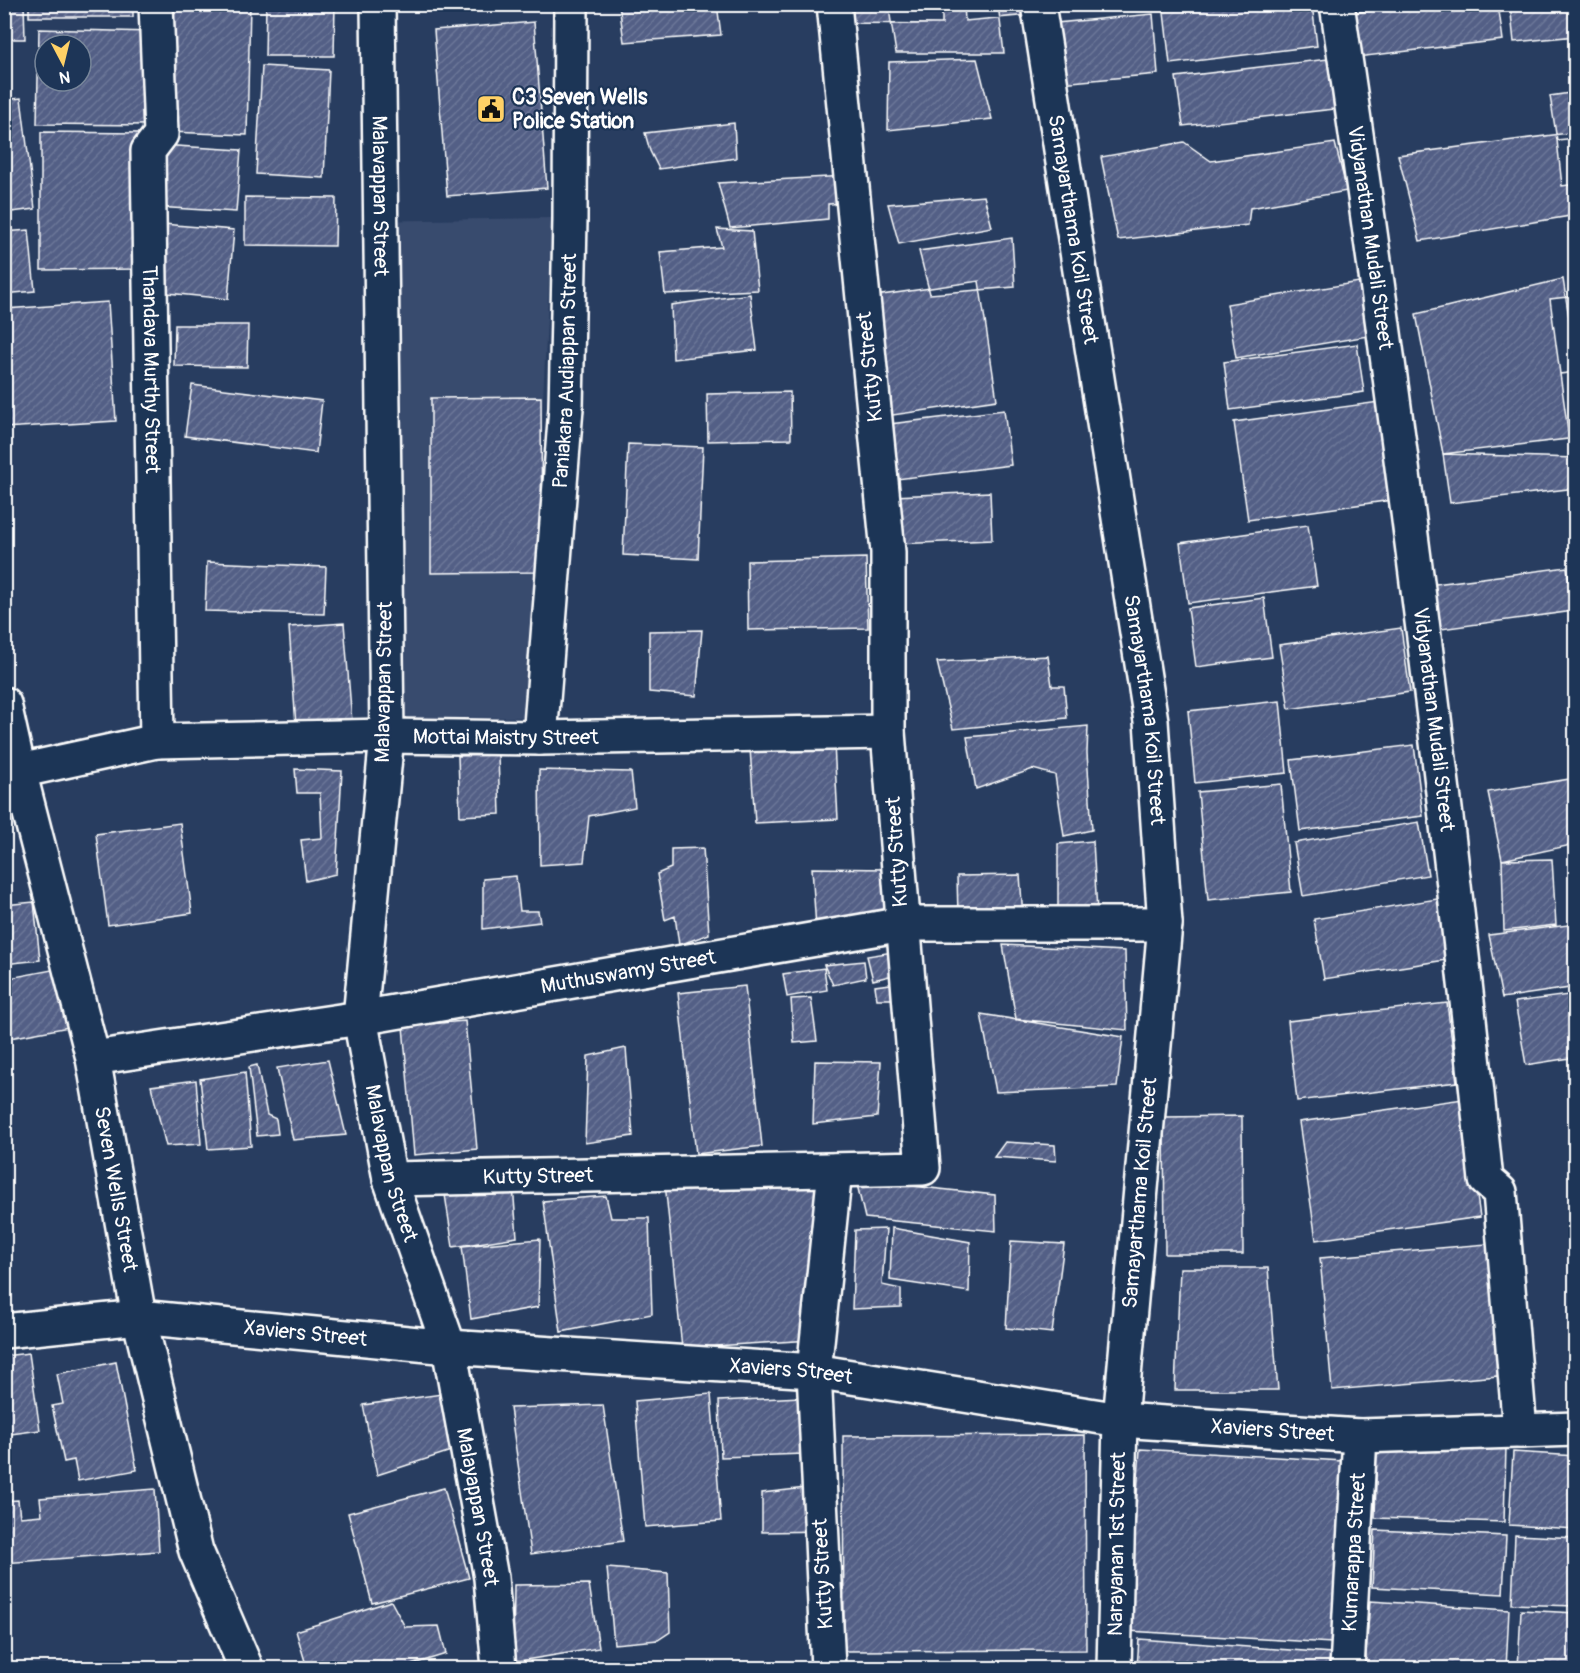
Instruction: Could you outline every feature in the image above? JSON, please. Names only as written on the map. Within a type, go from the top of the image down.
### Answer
[{"type":"street","name":"Thandava Murthy Street","points":[[156,4],[161,134],[148,152],[157,741]]},
{"type":"street","name":"Malavappan Street","points":[[378,4],[387,736],[360,1018],[390,1179],[448,1347]]},
{"type":"street","name":"Paniakara Audiappan Street","points":[[540,738],[566,408],[571,4]]},
{"type":"street","name":"Kutty Street","points":[[390,1179],[923,1168],[888,732],[888,552],[834,4]]},
{"type":"street","name":"Samayarthama Koil Street","points":[[1038,4],[1151,721],[1165,924],[1120,1419]]},
{"type":"street","name":"Vidyanathan Mudali Street","points":[[1337,4],[1378,287],[1466,979],[1486,1180],[1500,1192],[1520,1431]]},
{"type":"street","name":"Seven Wells Street","points":[[4,704],[93,1058],[139,1317],[196,1551],[246,1668]]},
{"type":"street","name":"Mottai Maistry Street","points":[[19,771],[157,741],[387,736],[540,738],[888,732]]},
{"type":"street","name":"Muthuswamy Street","points":[[93,1058],[360,1018],[903,924],[1165,924]]},
{"type":"street","name":"Kutty Street","points":[[828,1668],[814,1371],[835,1170]]},
{"type":"street","name":"Xaviers Street","points":[[4,1331],[139,1317],[448,1347],[814,1371],[1120,1419],[1360,1436],[1575,1429]]},
{"type":"street","name":"Malayappan Street","points":[[448,1347],[491,1578],[499,1668]]},
{"type":"street","name":"Narayanan 1st Street","points":[[1114,1668],[1120,1419]]},
{"type":"street","name":"Kumarappa Street","points":[[1347,1668],[1360,1436]]},
{"type":"shaded area","points":[[552,218],[527,717],[368,719],[367,221]]},
{"type":"building","points":[[4,4],[24,4],[25,39],[4,39]]},
{"type":"building","points":[[29,4],[133,4],[133,17],[29,17]]},
{"type":"building","points":[[173,4],[250,4],[247,135],[169,132]]},
{"type":"building","points":[[266,4],[335,4],[334,56],[265,56]]},
{"type":"building","points":[[619,4],[717,4],[721,35],[624,42]]},
{"type":"building","points":[[842,4],[942,4],[942,24],[842,23]]},
{"type":"building","points":[[964,4],[1028,4],[1029,15],[965,21]]},
{"type":"building","points":[[998,4],[1004,53],[896,53],[889,9]]},
{"type":"building","points":[[1163,4],[1312,4],[1317,46],[1170,64]]},
{"type":"building","points":[[1425,4],[1498,4],[1503,40],[1357,57],[1352,13]]},
{"type":"building","points":[[1510,4],[1576,4],[1576,36],[1514,42]]},
{"type":"building","points":[[1153,14],[1158,74],[1061,83],[1056,23]]},
{"type":"building","name":"C3 Seven Wells Police Station","points":[[534,22],[547,188],[447,196],[434,30]]},
{"type":"building","points":[[39,29],[151,32],[149,125],[37,124],[38,93],[93,93],[93,33],[39,33]]},
{"type":"building","points":[[977,59],[992,119],[888,130],[889,62]]},
{"type":"building","points":[[1328,59],[1334,109],[1183,126],[1176,77]]},
{"type":"building","points":[[262,66],[329,70],[324,178],[256,174]]},
{"type":"building","points":[[1576,92],[1576,138],[1557,140],[1550,96]]},
{"type":"building","points":[[21,98],[35,209],[4,213],[4,100]]},
{"type":"building","points":[[734,123],[736,158],[659,169],[650,151],[645,133]]},
{"type":"building","points":[[41,132],[140,133],[139,269],[41,270]]},
{"type":"building","points":[[1576,132],[1576,215],[1420,241],[1398,155]]},
{"type":"building","points":[[1576,138],[1576,184],[1562,186],[1557,140]]},
{"type":"building","points":[[1184,142],[1211,161],[1335,143],[1347,191],[1250,208],[1248,225],[1118,240],[1101,157]]},
{"type":"building","points":[[160,145],[241,150],[236,212],[156,207]]},
{"type":"building","points":[[846,176],[850,203],[828,204],[828,219],[730,228],[718,183]]},
{"type":"building","points":[[984,196],[992,227],[899,244],[888,204]]},
{"type":"building","points":[[245,197],[336,198],[335,246],[245,245]]},
{"type":"building","points":[[163,224],[234,230],[228,299],[157,292]]},
{"type":"building","points":[[717,229],[752,231],[758,290],[665,294],[660,252],[722,247]]},
{"type":"building","points":[[29,230],[35,291],[4,294],[4,232]]},
{"type":"building","points":[[1012,238],[1015,287],[930,294],[919,251]]},
{"type":"building","points":[[1563,279],[1576,363],[1576,438],[1443,454],[1416,314]]},
{"type":"building","points":[[979,281],[997,400],[886,416],[868,297]]},
{"type":"building","points":[[1365,281],[1374,335],[1236,358],[1227,304]]},
{"type":"building","points":[[750,294],[757,350],[673,359],[671,305]]},
{"type":"building","points":[[1576,296],[1576,372],[1560,374],[1550,299]]},
{"type":"building","points":[[108,302],[116,421],[4,428],[4,309]]},
{"type":"building","points":[[175,325],[248,325],[247,367],[174,366]]},
{"type":"building","points":[[1357,344],[1364,392],[1230,410],[1224,362]]},
{"type":"building","points":[[1576,372],[1576,430],[1568,431],[1560,374]]},
{"type":"building","points":[[192,385],[322,401],[316,453],[185,436]]},
{"type":"building","points":[[790,392],[791,439],[708,441],[707,394]]},
{"type":"building","points":[[541,397],[542,572],[431,573],[431,398]]},
{"type":"building","points":[[1379,402],[1392,500],[1248,520],[1234,422]]},
{"type":"building","points":[[1004,410],[1011,465],[897,479],[890,424]]},
{"type":"building","points":[[628,444],[703,447],[698,559],[623,555]]},
{"type":"building","points":[[1443,454],[1576,458],[1576,488],[1450,503]]},
{"type":"building","points":[[990,492],[992,540],[895,544],[893,496]]},
{"type":"building","points":[[1308,525],[1317,586],[1188,603],[1180,543]]},
{"type":"building","points":[[866,558],[868,628],[748,630],[747,561]]},
{"type":"building","points":[[207,562],[326,567],[324,614],[205,611]]},
{"type":"building","points":[[1567,567],[1573,611],[1434,630],[1428,585]]},
{"type":"building","points":[[1264,598],[1272,657],[1196,667],[1188,608]]},
{"type":"building","points":[[344,623],[352,722],[296,726],[289,627]]},
{"type":"building","points":[[1401,628],[1410,692],[1289,709],[1279,645]]},
{"type":"building","points":[[702,630],[696,696],[649,692],[649,631]]},
{"type":"building","points":[[1048,656],[1052,686],[1064,686],[1067,718],[953,729],[937,662]]},
{"type":"building","points":[[1280,701],[1287,773],[1195,783],[1188,711]]},
{"type":"building","points":[[1088,726],[1087,753],[1092,830],[1064,836],[1055,775],[1033,769],[976,789],[967,737]]},
{"type":"building","points":[[834,744],[838,819],[755,823],[750,748]]},
{"type":"building","points":[[1414,745],[1423,816],[1300,831],[1291,760]]},
{"type":"building","points":[[498,755],[500,814],[460,816],[458,756]]},
{"type":"building","points":[[295,769],[342,771],[336,874],[306,881],[301,840],[322,838],[320,793],[297,793]]},
{"type":"building","points":[[539,770],[631,772],[635,807],[589,816],[584,862],[540,865]]},
{"type":"building","points":[[1576,778],[1576,844],[1502,860],[1488,792]]},
{"type":"building","points":[[1281,784],[1291,892],[1208,900],[1198,792]]},
{"type":"building","points":[[1419,822],[1428,875],[1303,896],[1294,843]]},
{"type":"building","points":[[180,823],[192,913],[108,925],[96,834]]},
{"type":"building","points":[[1093,841],[1097,912],[1058,912],[1058,844]]},
{"type":"building","points":[[703,848],[709,934],[679,945],[675,916],[665,920],[657,874],[671,868],[671,849]]},
{"type":"building","points":[[1552,859],[1556,925],[1504,931],[1502,860]]},
{"type":"building","points":[[812,868],[887,869],[889,916],[816,928]]},
{"type":"building","points":[[1020,875],[1023,917],[958,915],[957,876]]},
{"type":"building","points":[[516,876],[520,911],[538,911],[540,922],[483,929],[483,879]]},
{"type":"building","points":[[1449,897],[1458,958],[1324,979],[1314,919]]},
{"type":"building","points":[[34,902],[40,960],[4,964],[4,905]]},
{"type":"building","points":[[1576,924],[1576,987],[1502,998],[1489,935]]},
{"type":"building","points":[[1003,945],[1125,951],[1127,1030],[1016,1019]]},
{"type":"building","points":[[899,951],[902,973],[873,980],[867,956]]},
{"type":"building","points":[[864,961],[866,978],[833,985],[824,965]]},
{"type":"building","points":[[824,968],[827,990],[787,997],[783,974]]},
{"type":"building","points":[[57,969],[69,1027],[4,1039],[4,979]]},
{"type":"building","points":[[905,982],[906,999],[877,999],[875,986]]},
{"type":"building","points":[[745,986],[762,1146],[696,1154],[678,993]]},
{"type":"building","points":[[1576,994],[1576,1057],[1526,1065],[1515,1002]]},
{"type":"building","points":[[811,998],[817,1041],[794,1043],[791,999]]},
{"type":"building","points":[[1447,1003],[1457,1082],[1297,1101],[1288,1021]]},
{"type":"building","points":[[981,1014],[1123,1037],[1117,1087],[996,1092]]},
{"type":"building","points":[[465,1021],[477,1149],[414,1155],[403,1026]]},
{"type":"building","points":[[626,1048],[633,1136],[585,1143],[588,1056]]},
{"type":"building","points":[[328,1060],[346,1135],[293,1140],[277,1068]]},
{"type":"building","points":[[815,1061],[881,1062],[877,1117],[813,1124]]},
{"type":"building","points":[[257,1065],[267,1115],[276,1119],[278,1134],[257,1136],[249,1067]]},
{"type":"building","points":[[245,1072],[251,1146],[208,1149],[200,1079]]},
{"type":"building","points":[[196,1080],[201,1144],[166,1146],[151,1086]]},
{"type":"building","points":[[1463,1099],[1480,1217],[1316,1240],[1299,1122]]},
{"type":"building","points":[[1242,1116],[1243,1254],[1165,1254],[1164,1117]]},
{"type":"building","points":[[1005,1142],[1055,1145],[1056,1161],[994,1157]]},
{"type":"building","points":[[830,1180],[812,1340],[682,1348],[665,1183]]},
{"type":"building","points":[[856,1180],[995,1195],[996,1231],[865,1218]]},
{"type":"building","points":[[513,1186],[517,1237],[453,1247],[444,1188]]},
{"type":"building","points":[[606,1196],[611,1218],[649,1218],[652,1314],[561,1332],[543,1201]]},
{"type":"building","points":[[892,1228],[970,1242],[969,1292],[890,1280]]},
{"type":"building","points":[[886,1229],[882,1285],[901,1289],[901,1307],[852,1309],[855,1230]]},
{"type":"building","points":[[540,1239],[538,1307],[471,1319],[462,1246]]},
{"type":"building","points":[[1011,1241],[1064,1244],[1052,1333],[1006,1328]]},
{"type":"building","points":[[1499,1243],[1510,1375],[1332,1390],[1320,1258]]},
{"type":"building","points":[[1180,1268],[1268,1268],[1278,1390],[1175,1390]]},
{"type":"building","points":[[29,1353],[40,1430],[4,1435],[4,1356]]},
{"type":"building","points":[[116,1362],[137,1470],[78,1481],[74,1460],[64,1462],[52,1406],[63,1404],[57,1374]]},
{"type":"building","points":[[449,1393],[451,1451],[377,1475],[363,1405]]},
{"type":"building","points":[[711,1394],[721,1521],[645,1527],[635,1401]]},
{"type":"building","points":[[801,1397],[803,1454],[721,1457],[719,1401]]},
{"type":"building","points":[[603,1405],[623,1541],[531,1554],[510,1408]]},
{"type":"building","points":[[1085,1435],[1086,1650],[844,1651],[843,1436]]},
{"type":"building","points":[[1377,1444],[1506,1447],[1504,1522],[1375,1518]]},
{"type":"building","points":[[1140,1449],[1343,1461],[1332,1643],[1128,1631]]},
{"type":"building","points":[[1513,1452],[1576,1456],[1576,1529],[1509,1525]]},
{"type":"building","points":[[832,1485],[829,1531],[762,1532],[762,1493]]},
{"type":"building","points":[[444,1488],[469,1578],[372,1603],[348,1513]]},
{"type":"building","points":[[155,1489],[159,1551],[4,1563],[4,1501],[18,1500],[20,1517],[42,1515],[40,1498]]},
{"type":"building","points":[[1375,1530],[1506,1536],[1503,1594],[1372,1587]]},
{"type":"building","points":[[1515,1535],[1576,1538],[1576,1606],[1512,1604]]},
{"type":"building","points":[[607,1568],[668,1573],[670,1632],[658,1640],[614,1644]]},
{"type":"building","points":[[589,1584],[599,1648],[513,1662],[514,1585]]},
{"type":"building","points":[[391,1601],[405,1627],[439,1626],[446,1654],[401,1668],[307,1668],[296,1631]]},
{"type":"building","points":[[1370,1601],[1509,1610],[1506,1668],[1365,1668]]},
{"type":"building","points":[[1521,1610],[1576,1613],[1576,1668],[1518,1668]]},
{"type":"building","points":[[1139,1639],[1345,1654],[1344,1668],[1137,1668]]},
{"type":"place","name":"C3 Seven Wells Police Station","points":[[491,109]]}]
